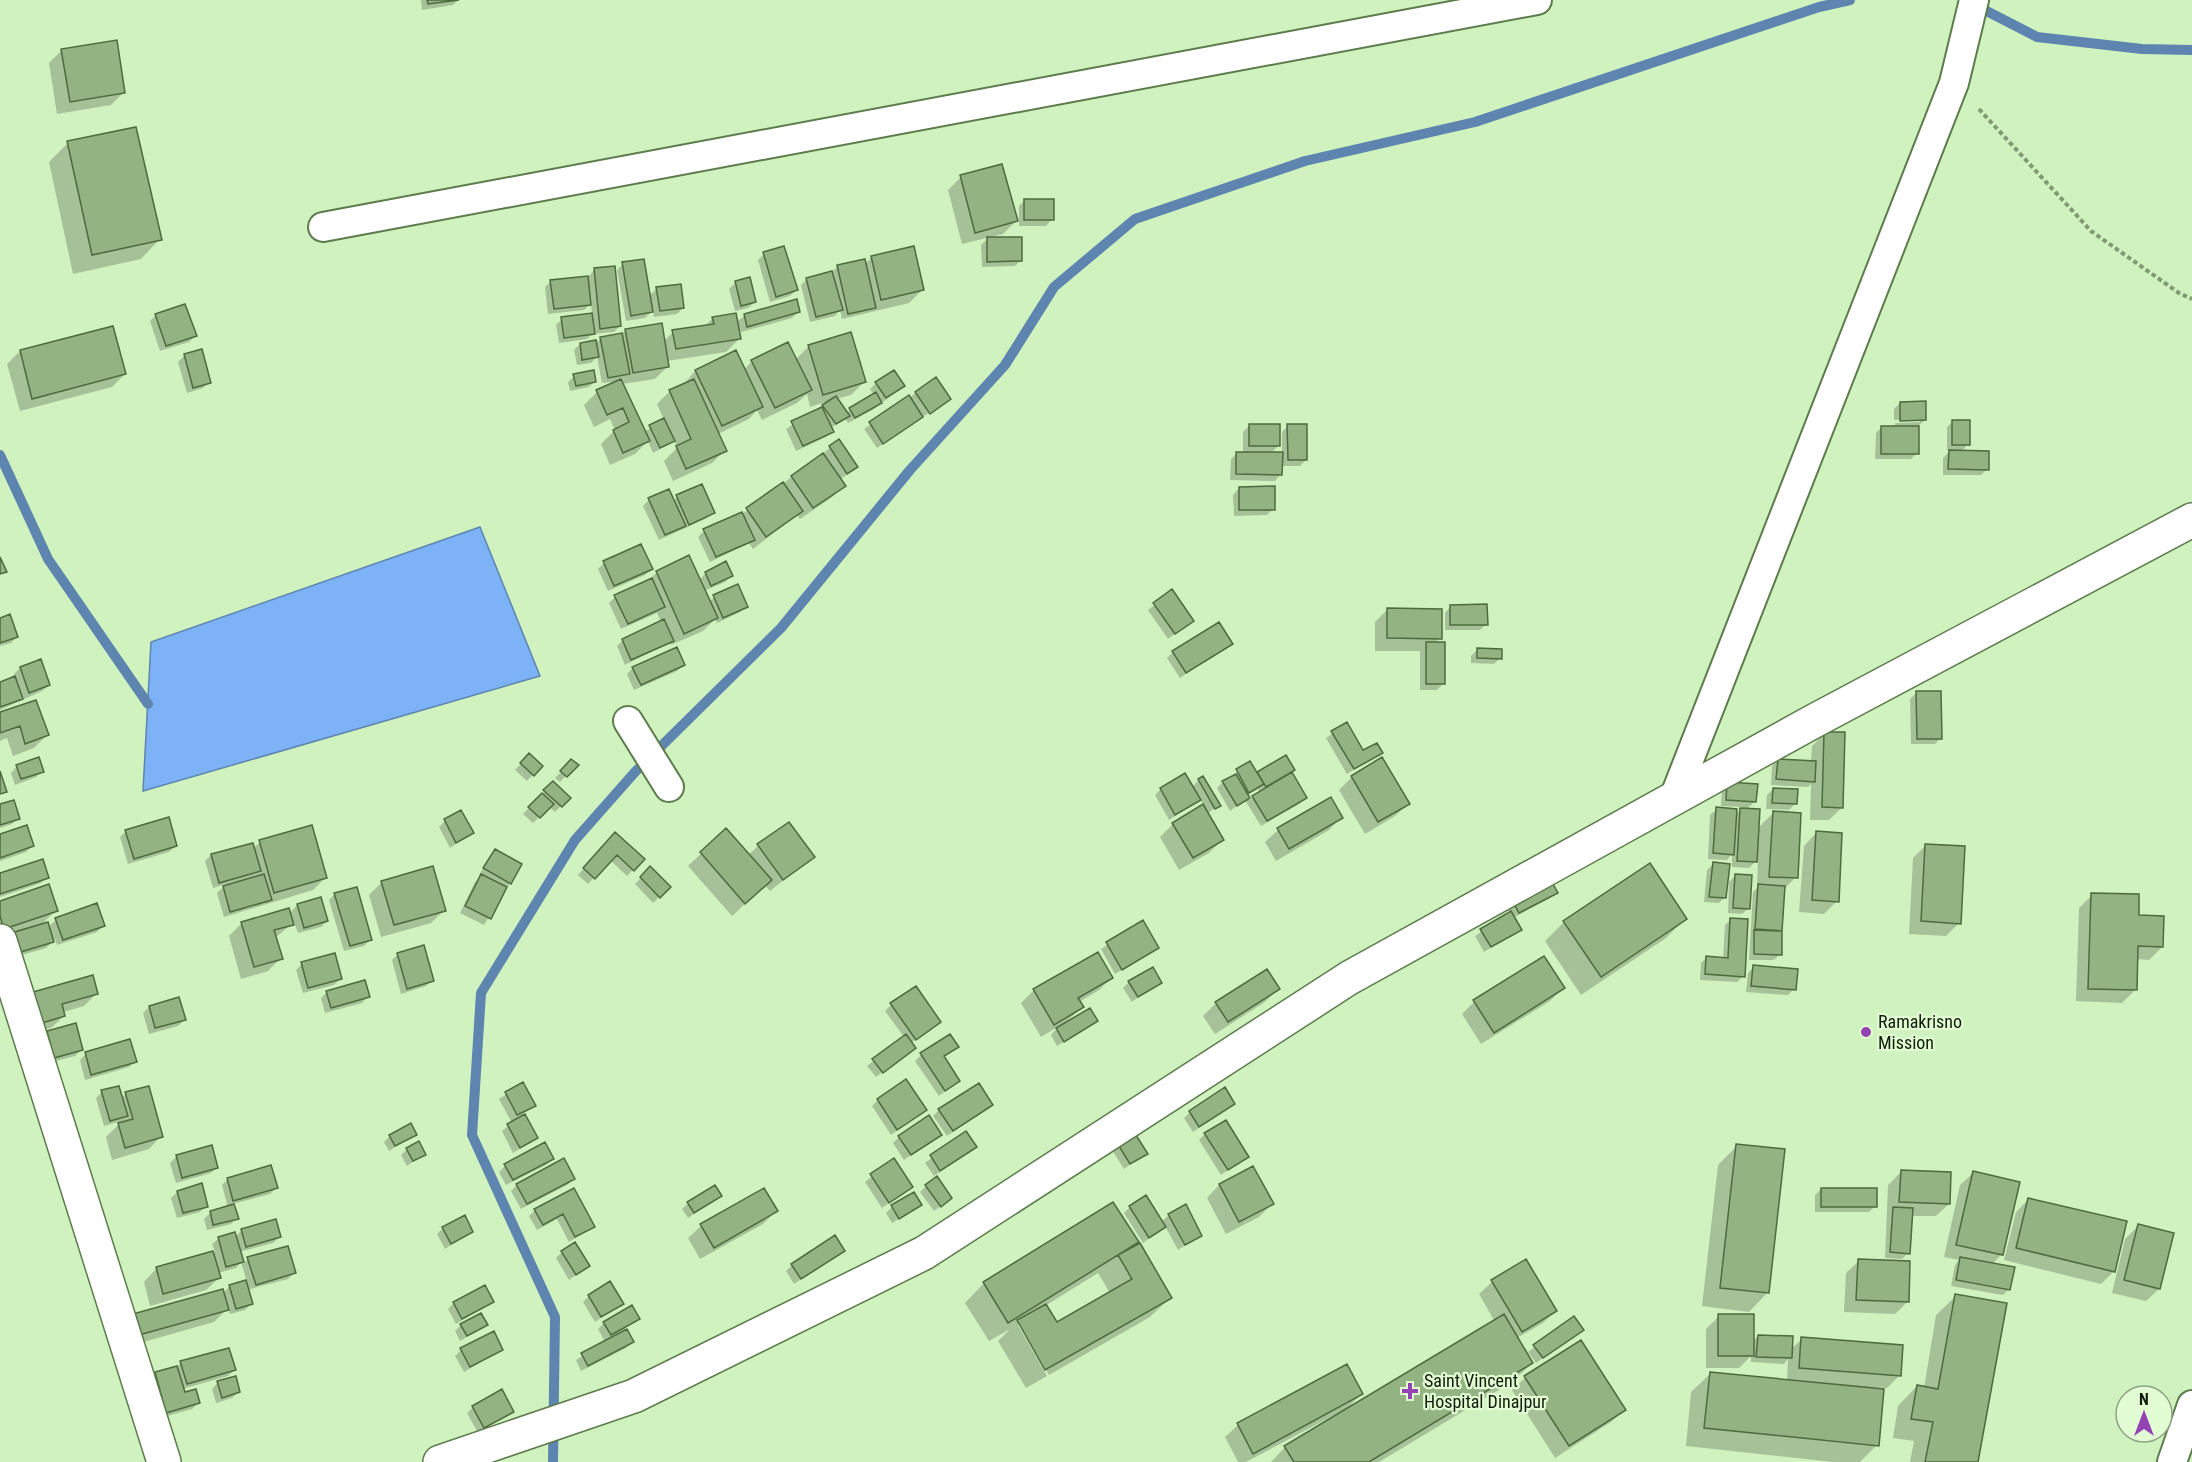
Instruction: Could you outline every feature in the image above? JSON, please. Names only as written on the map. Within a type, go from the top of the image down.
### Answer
[{"type":"street","points":[[323,227],[1537,0]]},
{"type":"street","points":[[1674,798],[1954,82],[1974,0]]},
{"type":"street","points":[[440,1462],[634,1396],[924,1253],[1349,978],[1814,720],[2192,520]]},
{"type":"street","points":[[628,720],[669,787]]},
{"type":"street","points":[[0,941],[164,1462]]},
{"type":"street","points":[[2172,1462],[2192,1405]]},
{"type":"path","points":[[1954,82],[2091,231],[2179,293],[2192,299]]},
{"type":"water","points":[[480,527],[540,676],[143,791],[151,642]]},
{"type":"building","points":[[427,0],[459,0],[428,4]]},
{"type":"building","points":[[117,40],[125,93],[70,102],[61,49]]},
{"type":"building","points":[[136,127],[162,240],[92,255],[67,141]]},
{"type":"building","points":[[1002,164],[1018,221],[975,233],[960,175]]},
{"type":"building","points":[[1024,199],[1054,199],[1054,220],[1024,220]]},
{"type":"building","points":[[987,237],[1022,237],[1022,261],[987,262]]},
{"type":"building","points":[[784,246],[798,290],[776,297],[763,252]]},
{"type":"building","points":[[914,246],[924,290],[881,300],[871,256]]},
{"type":"building","points":[[644,259],[653,312],[631,316],[622,262]]},
{"type":"building","points":[[865,259],[876,308],[848,314],[837,265]]},
{"type":"building","points":[[615,266],[621,326],[600,329],[594,268]]},
{"type":"building","points":[[832,271],[843,310],[816,317],[806,278]]},
{"type":"building","points":[[588,276],[591,305],[554,309],[550,280]]},
{"type":"building","points":[[750,277],[756,302],[741,306],[735,281]]},
{"type":"building","points":[[681,284],[684,308],[660,311],[656,287]]},
{"type":"building","points":[[797,299],[800,312],[747,327],[744,314]]},
{"type":"building","points":[[185,304],[197,336],[166,346],[155,314]]},
{"type":"building","points":[[592,313],[595,334],[564,338],[561,317]]},
{"type":"building","points":[[736,313],[741,339],[676,349],[672,330],[714,324],[712,317]]},
{"type":"building","points":[[662,323],[669,367],[633,373],[625,329]]},
{"type":"building","points":[[113,326],[126,374],[32,399],[20,350]]},
{"type":"building","points":[[851,332],[866,382],[823,395],[808,345]]},
{"type":"building","points":[[622,333],[630,374],[608,378],[600,337]]},
{"type":"building","points":[[596,340],[599,357],[582,360],[580,343]]},
{"type":"building","points":[[788,342],[812,390],[775,408],[751,360]]},
{"type":"building","points":[[202,349],[211,383],[193,388],[184,354]]},
{"type":"building","points":[[736,350],[763,407],[722,426],[695,370]]},
{"type":"building","points":[[594,370],[596,382],[576,386],[573,374]]},
{"type":"building","points":[[894,370],[905,386],[886,398],[875,382]]},
{"type":"building","points":[[936,377],[951,399],[930,414],[915,392]]},
{"type":"building","points":[[621,379],[650,441],[623,453],[613,430],[629,422],[623,408],[607,415],[596,390]]},
{"type":"building","points":[[694,379],[727,451],[686,469],[676,446],[691,439],[669,390]]},
{"type":"building","points":[[876,392],[882,403],[855,418],[849,408]]},
{"type":"building","points":[[909,395],[923,417],[883,444],[869,422]]},
{"type":"building","points":[[836,396],[850,416],[836,424],[822,405]]},
{"type":"building","points":[[1926,401],[1926,420],[1900,421],[1900,402]]},
{"type":"building","points":[[822,407],[834,432],[803,446],[791,421]]},
{"type":"building","points":[[664,418],[675,441],[660,448],[649,425]]},
{"type":"building","points":[[1952,420],[1970,420],[1970,445],[1952,445]]},
{"type":"building","points":[[1249,424],[1280,424],[1280,446],[1249,446]]},
{"type":"building","points":[[1287,424],[1307,424],[1307,460],[1288,460]]},
{"type":"building","points":[[1881,426],[1919,426],[1919,454],[1881,454]]},
{"type":"building","points":[[839,439],[858,467],[847,474],[829,446]]},
{"type":"building","points":[[1949,450],[1989,451],[1989,470],[1948,469]]},
{"type":"building","points":[[1236,452],[1283,452],[1282,475],[1236,474]]},
{"type":"building","points":[[823,453],[846,486],[813,508],[791,476]]},
{"type":"building","points":[[783,482],[803,511],[766,537],[746,508]]},
{"type":"building","points":[[702,484],[715,513],[689,525],[676,495]]},
{"type":"building","points":[[1275,486],[1275,510],[1239,510],[1239,487]]},
{"type":"building","points":[[669,489],[686,526],[665,535],[648,498]]},
{"type":"building","points":[[742,512],[755,540],[716,557],[703,529]]},
{"type":"building","points":[[641,544],[653,569],[614,586],[603,561]]},
{"type":"building","points":[[689,555],[718,618],[684,634],[656,571]]},
{"type":"building","points":[[0,557],[7,572],[0,574]]},
{"type":"building","points":[[726,561],[733,576],[711,586],[705,572]]},
{"type":"building","points":[[652,578],[665,607],[628,624],[614,595]]},
{"type":"building","points":[[738,584],[748,607],[723,618],[713,595]]},
{"type":"building","points":[[1172,589],[1194,621],[1175,634],[1153,603]]},
{"type":"building","points":[[1487,604],[1488,625],[1450,625],[1450,605]]},
{"type":"building","points":[[1387,608],[1442,609],[1442,639],[1387,638]]},
{"type":"building","points":[[10,614],[18,637],[0,643],[0,618]]},
{"type":"building","points":[[664,619],[674,641],[631,660],[622,639]]},
{"type":"building","points":[[1219,622],[1233,644],[1186,673],[1172,651]]},
{"type":"building","points":[[1426,642],[1445,642],[1445,684],[1426,684]]},
{"type":"building","points":[[677,647],[685,665],[641,685],[632,667]]},
{"type":"building","points":[[1477,648],[1502,649],[1502,659],[1477,658]]},
{"type":"building","points":[[41,659],[50,685],[29,693],[20,667]]},
{"type":"building","points":[[15,676],[23,699],[0,707],[0,682]]},
{"type":"building","points":[[1916,691],[1941,691],[1942,739],[1917,739]]},
{"type":"building","points":[[36,700],[49,735],[25,744],[20,726],[0,733],[0,712]]},
{"type":"building","points":[[1347,722],[1363,750],[1377,743],[1383,753],[1354,769],[1331,731]]},
{"type":"building","points":[[1824,732],[1845,732],[1843,808],[1822,807]]},
{"type":"building","points":[[529,753],[543,766],[534,776],[520,763]]},
{"type":"building","points":[[1286,755],[1295,770],[1266,787],[1257,772]]},
{"type":"building","points":[[39,757],[44,772],[21,779],[16,765]]},
{"type":"building","points":[[1382,757],[1410,804],[1378,822],[1351,776]]},
{"type":"building","points":[[571,759],[579,765],[567,777],[560,771]]},
{"type":"building","points":[[1778,759],[1816,761],[1815,782],[1776,779]]},
{"type":"building","points":[[1250,761],[1264,784],[1249,793],[1236,769]]},
{"type":"building","points":[[0,771],[7,792],[0,794]]},
{"type":"building","points":[[1292,772],[1307,798],[1267,821],[1252,796]]},
{"type":"building","points":[[1185,773],[1201,800],[1175,815],[1160,788]]},
{"type":"building","points":[[1236,774],[1250,798],[1237,806],[1222,781]]},
{"type":"building","points":[[1203,776],[1221,806],[1215,809],[1198,779]]},
{"type":"building","points":[[553,781],[571,798],[562,807],[543,790]]},
{"type":"building","points":[[1727,782],[1758,784],[1756,802],[1726,800]]},
{"type":"building","points":[[1773,788],[1798,789],[1797,804],[1772,803]]},
{"type":"building","points":[[542,793],[554,804],[540,818],[528,807]]},
{"type":"building","points":[[1331,797],[1343,818],[1289,849],[1277,828]]},
{"type":"building","points":[[14,800],[20,819],[0,825],[0,804]]},
{"type":"building","points":[[1203,804],[1224,840],[1193,858],[1172,823]]},
{"type":"building","points":[[1716,807],[1737,809],[1734,855],[1713,853]]},
{"type":"building","points":[[1740,808],[1760,809],[1757,862],[1737,861]]},
{"type":"building","points":[[461,810],[474,833],[456,843],[444,819]]},
{"type":"building","points":[[1773,811],[1801,813],[1798,878],[1769,877]]},
{"type":"building","points":[[169,817],[177,846],[134,859],[125,830]]},
{"type":"building","points":[[789,822],[815,857],[783,880],[757,844]]},
{"type":"building","points":[[27,825],[34,846],[0,858],[0,834]]},
{"type":"building","points":[[312,825],[327,878],[274,893],[259,840]]},
{"type":"building","points":[[726,828],[772,880],[745,904],[700,852]]},
{"type":"building","points":[[1816,831],[1842,833],[1839,902],[1812,900]]},
{"type":"building","points":[[615,832],[645,859],[634,871],[617,855],[595,879],[583,868]]},
{"type":"building","points":[[253,843],[261,871],[219,883],[211,854]]},
{"type":"building","points":[[1925,844],[1965,846],[1961,924],[1921,921]]},
{"type":"building","points":[[495,849],[522,864],[511,884],[483,868]]},
{"type":"building","points":[[43,859],[49,878],[0,894],[0,873]]},
{"type":"building","points":[[1713,862],[1730,864],[1726,898],[1709,897]]},
{"type":"building","points":[[1650,863],[1687,919],[1601,977],[1563,921]]},
{"type":"building","points":[[433,866],[446,911],[394,925],[381,881]]},
{"type":"building","points":[[650,866],[671,887],[660,898],[640,877]]},
{"type":"building","points":[[264,874],[272,900],[230,912],[223,886]]},
{"type":"building","points":[[481,874],[507,887],[491,919],[465,906]]},
{"type":"building","points":[[1735,874],[1752,875],[1750,909],[1733,908]]},
{"type":"building","points":[[1549,877],[1558,893],[1519,913],[1511,898]]},
{"type":"building","points":[[49,884],[58,911],[4,929],[0,916],[0,901]]},
{"type":"building","points":[[1758,884],[1785,886],[1782,931],[1755,929]]},
{"type":"building","points":[[357,887],[372,940],[350,946],[334,893]]},
{"type":"building","points":[[2091,893],[2139,894],[2139,915],[2164,916],[2163,947],[2138,946],[2137,990],[2088,989]]},
{"type":"building","points":[[321,897],[328,921],[304,928],[297,904]]},
{"type":"building","points":[[97,903],[105,926],[63,940],[55,918]]},
{"type":"building","points":[[289,908],[294,925],[274,930],[283,959],[254,967],[241,922]]},
{"type":"building","points":[[1511,911],[1522,930],[1491,947],[1480,929]]},
{"type":"building","points":[[1730,918],[1748,919],[1745,977],[1705,974],[1706,956],[1728,958]]},
{"type":"building","points":[[1143,920],[1159,948],[1122,970],[1106,942]]},
{"type":"building","points":[[48,922],[54,942],[14,954],[8,934]]},
{"type":"building","points":[[1754,930],[1782,931],[1782,955],[1754,954]]},
{"type":"building","points":[[424,945],[434,981],[407,989],[397,953]]},
{"type":"building","points":[[1098,952],[1113,978],[1078,998],[1084,1007],[1054,1025],[1033,989]]},
{"type":"building","points":[[335,953],[342,979],[308,988],[301,962]]},
{"type":"building","points":[[1544,956],[1565,988],[1494,1033],[1473,1000]]},
{"type":"building","points":[[1753,965],[1798,969],[1796,990],[1751,986]]},
{"type":"building","points":[[1153,967],[1162,983],[1138,997],[1128,981]]},
{"type":"building","points":[[1267,969],[1280,989],[1228,1022],[1215,1002]]},
{"type":"building","points":[[93,975],[98,994],[62,1004],[65,1016],[42,1023],[33,992]]},
{"type":"building","points":[[365,980],[370,997],[331,1008],[326,991]]},
{"type":"building","points":[[916,986],[941,1022],[916,1040],[890,1003]]},
{"type":"building","points":[[179,997],[186,1020],[155,1028],[149,1006]]},
{"type":"building","points":[[1090,1008],[1098,1021],[1064,1042],[1056,1028]]},
{"type":"building","points":[[76,1023],[83,1050],[54,1058],[47,1031]]},
{"type":"building","points":[[906,1034],[916,1048],[883,1073],[872,1059]]},
{"type":"building","points":[[950,1034],[959,1047],[944,1056],[960,1081],[945,1091],[920,1053]]},
{"type":"building","points":[[130,1039],[137,1062],[91,1075],[85,1052]]},
{"type":"building","points":[[906,1079],[927,1110],[897,1130],[877,1099]]},
{"type":"building","points":[[523,1082],[536,1106],[517,1115],[505,1092]]},
{"type":"building","points":[[979,1083],[993,1105],[953,1131],[938,1109]]},
{"type":"building","points":[[119,1086],[128,1116],[110,1121],[101,1090]]},
{"type":"building","points":[[149,1086],[163,1137],[125,1148],[118,1123],[133,1119],[125,1092]]},
{"type":"building","points":[[1225,1087],[1235,1104],[1199,1127],[1189,1111]]},
{"type":"building","points":[[525,1114],[538,1138],[520,1148],[507,1124]]},
{"type":"building","points":[[929,1115],[942,1135],[911,1155],[898,1136]]},
{"type":"building","points":[[1226,1120],[1249,1157],[1228,1170],[1204,1133]]},
{"type":"building","points":[[411,1123],[417,1135],[395,1146],[389,1135]]},
{"type":"building","points":[[966,1131],[977,1147],[940,1171],[930,1155]]},
{"type":"building","points":[[1134,1132],[1148,1154],[1130,1164],[1117,1143]]},
{"type":"building","points":[[419,1141],[426,1155],[413,1161],[406,1148]]},
{"type":"building","points":[[545,1142],[554,1159],[513,1180],[504,1164]]},
{"type":"building","points":[[1736,1144],[1785,1149],[1769,1293],[1720,1288]]},
{"type":"building","points":[[212,1145],[218,1168],[182,1178],[176,1155]]},
{"type":"building","points":[[564,1158],[575,1179],[527,1204],[516,1184]]},
{"type":"building","points":[[894,1158],[913,1187],[889,1203],[870,1174]]},
{"type":"building","points":[[271,1165],[278,1188],[233,1201],[227,1178]]},
{"type":"building","points":[[1253,1166],[1274,1204],[1239,1222],[1219,1184]]},
{"type":"building","points":[[1901,1170],[1951,1172],[1950,1204],[1899,1202]]},
{"type":"building","points":[[1973,1171],[2020,1182],[2003,1255],[1956,1245]]},
{"type":"building","points":[[937,1176],[952,1198],[941,1207],[925,1185]]},
{"type":"building","points":[[202,1183],[208,1207],[183,1213],[177,1191]]},
{"type":"building","points":[[715,1185],[722,1196],[694,1213],[687,1202]]},
{"type":"building","points":[[574,1188],[595,1227],[575,1237],[563,1214],[543,1225],[534,1209]]},
{"type":"building","points":[[764,1188],[778,1211],[714,1248],[700,1224]]},
{"type":"building","points":[[1821,1188],[1877,1188],[1877,1207],[1821,1207]]},
{"type":"building","points":[[914,1192],[922,1205],[899,1219],[891,1205]]},
{"type":"building","points":[[1146,1195],[1166,1227],[1149,1238],[1129,1206]]},
{"type":"building","points":[[2028,1198],[2127,1221],[2115,1272],[2016,1248]]},
{"type":"building","points":[[1113,1202],[1139,1242],[1008,1323],[983,1282]]},
{"type":"building","points":[[234,1204],[239,1219],[213,1225],[210,1211]]},
{"type":"building","points":[[1186,1204],[1202,1236],[1185,1245],[1168,1214]]},
{"type":"building","points":[[1893,1207],[1913,1208],[1910,1254],[1890,1252]]},
{"type":"building","points":[[465,1215],[473,1232],[451,1244],[442,1227]]},
{"type":"building","points":[[276,1219],[281,1237],[246,1247],[241,1229]]},
{"type":"building","points":[[2138,1224],[2174,1233],[2160,1289],[2124,1280]]},
{"type":"building","points":[[235,1232],[244,1262],[226,1267],[218,1237]]},
{"type":"building","points":[[835,1235],[845,1251],[801,1279],[791,1264]]},
{"type":"building","points":[[575,1242],[590,1266],[576,1275],[561,1251]]},
{"type":"building","points":[[1140,1243],[1172,1298],[1045,1370],[1017,1320],[1046,1304],[1057,1322],[1132,1279],[1118,1255]]},
{"type":"building","points":[[288,1246],[296,1273],[256,1285],[247,1257]]},
{"type":"building","points":[[213,1251],[221,1278],[163,1294],[156,1267]]},
{"type":"building","points":[[1960,1257],[2015,1267],[2010,1290],[1956,1280]]},
{"type":"building","points":[[1526,1259],[1557,1311],[1522,1332],[1491,1280]]},
{"type":"building","points":[[1858,1259],[1910,1261],[1909,1302],[1856,1300]]},
{"type":"building","points":[[246,1280],[253,1304],[236,1309],[229,1285]]},
{"type":"building","points":[[610,1281],[624,1304],[601,1317],[588,1295]]},
{"type":"building","points":[[485,1285],[494,1302],[462,1319],[453,1302]]},
{"type":"building","points":[[223,1289],[229,1310],[128,1338],[122,1317]]},
{"type":"building","points":[[1955,1294],[2007,1303],[1978,1462],[1925,1462],[1933,1422],[1911,1419],[1917,1385],[1938,1389]]},
{"type":"building","points":[[632,1305],[640,1319],[611,1335],[603,1322]]},
{"type":"building","points":[[481,1313],[488,1325],[467,1336],[460,1324]]},
{"type":"building","points":[[1504,1314],[1533,1363],[1369,1462],[1294,1462],[1284,1446]]},
{"type":"building","points":[[1718,1314],[1754,1314],[1754,1356],[1718,1356]]},
{"type":"building","points":[[1574,1316],[1584,1330],[1543,1358],[1533,1345]]},
{"type":"building","points":[[627,1329],[634,1342],[588,1366],[581,1353]]},
{"type":"building","points":[[494,1331],[503,1350],[470,1367],[460,1348]]},
{"type":"building","points":[[1758,1335],[1793,1336],[1792,1358],[1756,1357]]},
{"type":"building","points":[[1801,1337],[1903,1345],[1901,1376],[1799,1368]]},
{"type":"building","points":[[1581,1340],[1626,1410],[1569,1446],[1524,1376]]},
{"type":"building","points":[[229,1348],[236,1370],[187,1384],[180,1361]]},
{"type":"building","points":[[1347,1364],[1363,1394],[1253,1454],[1237,1423]]},
{"type":"building","points":[[177,1366],[185,1392],[196,1389],[200,1403],[166,1413],[155,1372]]},
{"type":"building","points":[[1710,1372],[1884,1389],[1879,1446],[1704,1428]]},
{"type":"building","points":[[236,1376],[240,1392],[222,1398],[217,1381]]},
{"type":"building","points":[[502,1389],[514,1412],[484,1428],[472,1406]]},
{"type":"waterway","points":[[553,1462],[555,1317],[472,1135],[481,993],[575,840],[635,772],[781,628],[910,470],[1005,365],[1054,287],[1135,219],[1305,161],[1475,122],[1819,7],[1850,0]]},
{"type":"waterway","points":[[1973,4],[2037,37],[2142,49],[2192,50]]},
{"type":"waterway","points":[[0,455],[48,559],[148,704]]},
{"type":"place","name":"Ramakrisno Mission","points":[[1866,1032]]},
{"type":"place","name":"Saint Vincent Hospital Dinajpur","points":[[1410,1391]]}]
